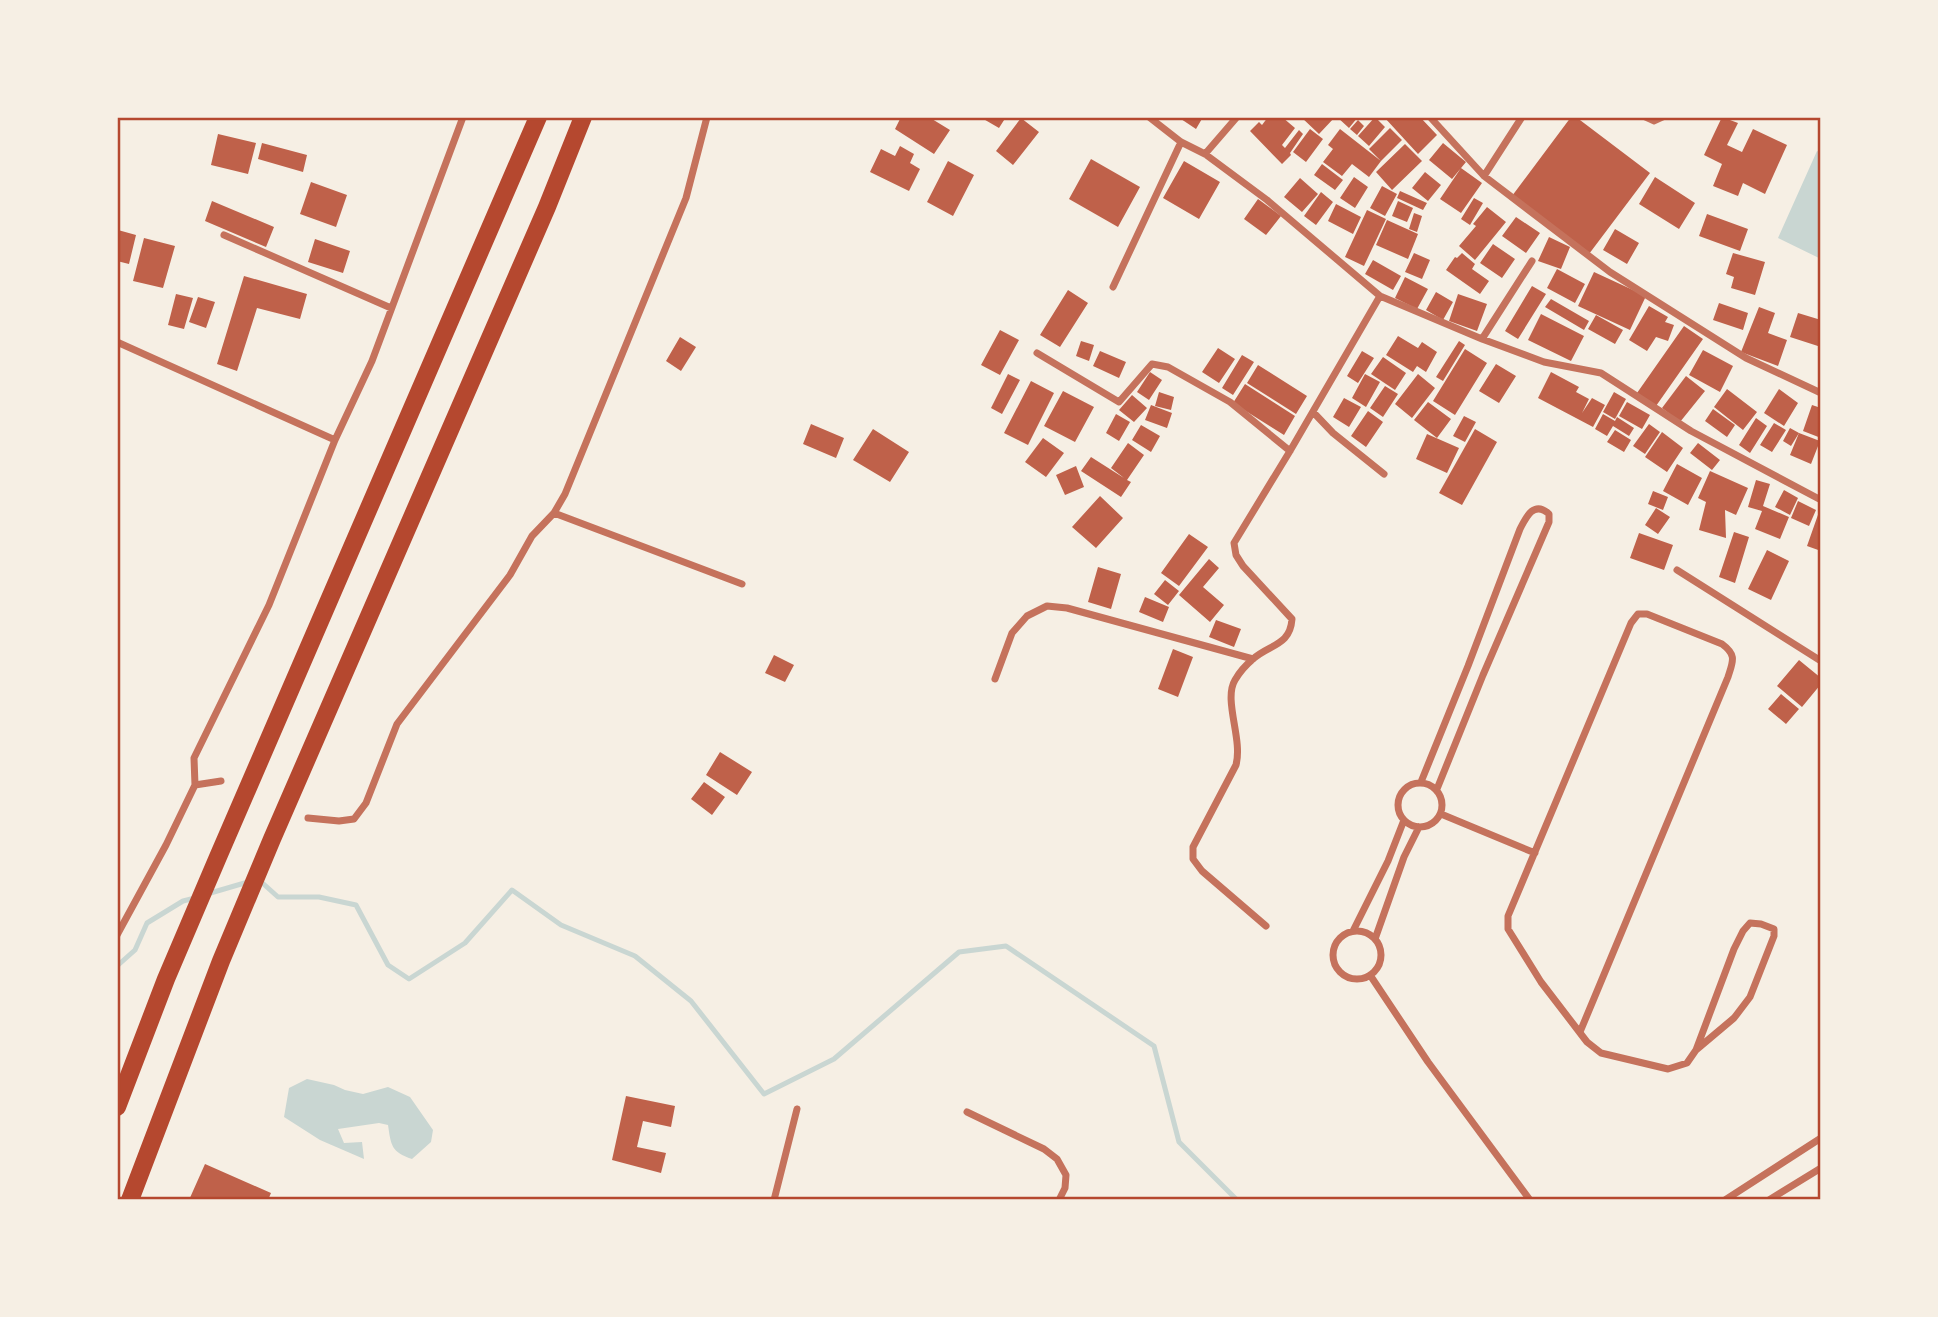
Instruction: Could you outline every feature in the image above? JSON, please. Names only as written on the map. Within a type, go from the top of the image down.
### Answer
[{"type":"highway","points":[[117,1107],[166,979],[538,117]]},
{"type":"highway","points":[[130,1200],[221,961],[272,839],[547,206],[583,117]]},
{"type":"street","points":[[117,935],[195,785],[194,758],[269,605],[335,440],[372,361],[463,117]]},
{"type":"street","points":[[308,818],[339,821],[354,818],[366,803],[397,724],[510,575],[532,536],[554,513],[565,495],[686,198],[707,117]]},
{"type":"street","points":[[1149,117],[1267,200],[1380,296],[1544,362],[1601,373],[1691,431],[1821,500]]},
{"type":"street","points":[[1205,154],[1237,117]]},
{"type":"street","points":[[1430,117],[1484,176],[1610,272],[1746,358],[1821,393]]},
{"type":"street","points":[[1484,176],[1522,117]]},
{"type":"street","points":[[1113,287],[1181,142]]},
{"type":"street","points":[[224,235],[391,307]]},
{"type":"street","points":[[1482,339],[1532,261]]},
{"type":"street","points":[[1266,926],[1202,871],[1193,859],[1193,847],[1236,765],[1239,753],[1230,692],[1235,680],[1253,659],[1285,640],[1291,629],[1292,619],[1243,566],[1236,555],[1234,543],[1380,296]]},
{"type":"street","points":[[117,342],[335,440]]},
{"type":"street","points":[[1037,353],[1119,402],[1152,364],[1168,367],[1230,402],[1290,451]]},
{"type":"street","points":[[1313,412],[1332,433],[1384,474]]},
{"type":"street","points":[[1421,782],[1520,529],[1532,510],[1545,510],[1549,514],[1549,522],[1437,789]]},
{"type":"street","points":[[554,513],[743,584]]},
{"type":"street","points":[[1677,570],[1821,661]]},
{"type":"street","points":[[995,680],[1012,634],[1027,615],[1047,606],[1068,608],[1253,659]]},
{"type":"street","points":[[1580,1032],[1733,660],[1731,650],[1722,644],[1647,614],[1638,614],[1634,618],[1508,916],[1508,929],[1541,982],[1587,1042],[1601,1053],[1668,1069],[1687,1063],[1696,1050],[1743,931],[1751,923],[1774,929],[1774,936],[1750,997],[1734,1018],[1696,1050]]},
{"type":"street","points":[[195,785],[221,781]]},
{"type":"street","points":[[1421,782],[1437,789],[1443,806],[1436,821],[1419,827],[1404,820],[1399,813],[1398,804],[1405,788],[1421,782]]},
{"type":"street","points":[[1441,814],[1535,853]]},
{"type":"street","points":[[1353,931],[1388,861],[1404,820]]},
{"type":"street","points":[[1375,939],[1404,857],[1419,827]]},
{"type":"street","points":[[1353,931],[1369,934],[1380,946],[1380,962],[1376,970],[1370,975],[1354,979],[1339,971],[1334,955],[1339,940],[1353,931]]},
{"type":"street","points":[[1370,975],[1428,1062],[1530,1200]]},
{"type":"street","points":[[774,1200],[797,1109]]},
{"type":"street","points":[[967,1112],[1044,1149],[1057,1159],[1066,1175],[1065,1188],[1059,1200]]},
{"type":"street","points":[[1725,1200],[1821,1138]]},
{"type":"street","points":[[1769,1200],[1821,1168]]},
{"type":"lane","points":[[1643,117],[1654,122],[1665,117]]},
{"type":"shaded area","points":[[1817,151],[1821,153],[1821,259],[1778,238]]},
{"type":"shaded area","points":[[307,1079],[363,1094],[388,1087],[410,1097],[433,1130],[431,1142],[412,1159],[400,1154],[393,1147],[388,1125],[379,1123],[338,1129],[344,1143],[362,1142],[364,1159],[320,1140],[284,1117],[289,1088]]},
{"type":"building","points":[[901,117],[933,117],[932,119],[950,130],[934,154],[895,129]]},
{"type":"building","points":[[980,117],[1006,117],[999,128]]},
{"type":"building","points":[[1178,117],[1203,117],[1196,129]]},
{"type":"building","points":[[1268,117],[1282,117],[1295,128],[1282,145],[1285,148],[1299,130],[1303,134],[1291,155],[1282,164],[1250,131],[1259,122],[1262,125]]},
{"type":"building","points":[[1301,117],[1335,117],[1319,134]]},
{"type":"building","points":[[1337,117],[1358,117],[1349,128]]},
{"type":"building","points":[[1375,117],[1385,127],[1369,146],[1358,136]]},
{"type":"building","points":[[1384,117],[1420,117],[1437,135],[1418,154]]},
{"type":"building","points":[[1571,117],[1576,117],[1650,173],[1589,254],[1512,196]]},
{"type":"building","points":[[1722,117],[1738,123],[1727,145],[1742,152],[1753,129],[1787,145],[1765,194],[1743,183],[1738,196],[1713,186],[1722,164],[1704,155]]},
{"type":"building","points":[[1021,118],[1039,132],[1013,165],[996,151]]},
{"type":"building","points":[[1358,120],[1364,126],[1357,135],[1350,129]]},
{"type":"building","points":[[1390,128],[1402,140],[1381,161],[1369,149]]},
{"type":"building","points":[[1310,129],[1323,139],[1306,162],[1293,152]]},
{"type":"building","points":[[1340,129],[1381,161],[1369,177],[1352,164],[1342,176],[1323,162],[1333,149],[1328,145]]},
{"type":"building","points":[[218,134],[256,143],[248,174],[211,165]]},
{"type":"building","points":[[262,143],[307,155],[303,172],[258,159]]},
{"type":"building","points":[[1443,143],[1466,162],[1452,179],[1429,160]]},
{"type":"building","points":[[1405,144],[1422,161],[1392,190],[1376,172]]},
{"type":"building","points":[[900,146],[914,154],[910,163],[920,169],[909,191],[870,172],[881,149],[895,156]]},
{"type":"building","points":[[1091,159],[1140,187],[1118,227],[1069,199]]},
{"type":"building","points":[[948,161],[974,175],[953,216],[927,202]]},
{"type":"building","points":[[1184,161],[1220,182],[1199,219],[1163,198]]},
{"type":"building","points":[[1322,164],[1343,180],[1335,190],[1314,175]]},
{"type":"building","points":[[1461,168],[1482,183],[1461,213],[1440,199]]},
{"type":"building","points":[[1425,172],[1441,185],[1428,201],[1412,188]]},
{"type":"building","points":[[1354,177],[1368,187],[1355,208],[1340,198]]},
{"type":"building","points":[[1655,177],[1695,203],[1679,229],[1639,204]]},
{"type":"building","points":[[1300,178],[1318,194],[1302,212],[1284,197]]},
{"type":"building","points":[[311,182],[347,195],[336,227],[300,214]]},
{"type":"building","points":[[1382,186],[1397,194],[1385,216],[1370,208]]},
{"type":"building","points":[[1400,191],[1427,203],[1423,210],[1397,198]]},
{"type":"building","points":[[1321,192],[1333,202],[1316,225],[1304,216]]},
{"type":"building","points":[[1474,198],[1483,203],[1470,225],[1461,219]]},
{"type":"building","points":[[1258,199],[1281,216],[1266,235],[1244,219]]},
{"type":"building","points":[[212,201],[274,227],[266,247],[205,221]]},
{"type":"building","points":[[1398,201],[1413,208],[1407,222],[1392,216]]},
{"type":"building","points":[[1336,204],[1361,217],[1353,234],[1328,221]]},
{"type":"building","points":[[1487,207],[1506,222],[1475,260],[1459,246],[1476,226],[1473,224]]},
{"type":"building","points":[[1367,210],[1386,219],[1364,266],[1345,257]]},
{"type":"building","points":[[1414,213],[1422,216],[1417,232],[1409,229]]},
{"type":"building","points":[[1707,214],[1748,229],[1740,251],[1699,236]]},
{"type":"building","points":[[1516,217],[1540,233],[1526,253],[1502,236]]},
{"type":"building","points":[[1387,220],[1418,234],[1408,259],[1376,245]]},
{"type":"building","points":[[1615,229],[1639,243],[1627,264],[1603,250]]},
{"type":"building","points":[[118,230],[136,235],[129,264],[117,261]]},
{"type":"building","points":[[1549,237],[1570,247],[1561,269],[1538,261]]},
{"type":"building","points":[[144,238],[175,246],[163,288],[133,281]]},
{"type":"building","points":[[315,239],[350,251],[343,273],[308,262]]},
{"type":"building","points":[[1493,244],[1515,259],[1502,278],[1480,263]]},
{"type":"building","points":[[1414,253],[1430,260],[1422,279],[1405,272]]},
{"type":"building","points":[[1462,253],[1475,264],[1472,269],[1489,281],[1480,294],[1446,270],[1455,257]]},
{"type":"building","points":[[1733,253],[1765,262],[1755,295],[1731,288],[1734,277],[1726,274]]},
{"type":"building","points":[[1373,260],[1401,276],[1393,290],[1365,274]]},
{"type":"building","points":[[1557,269],[1585,284],[1575,303],[1547,288]]},
{"type":"building","points":[[1594,272],[1646,296],[1630,330],[1578,306]]},
{"type":"building","points":[[244,276],[307,294],[300,319],[257,308],[237,371],[217,364]]},
{"type":"building","points":[[1405,277],[1428,289],[1417,309],[1395,298]]},
{"type":"building","points":[[1532,286],[1546,294],[1518,339],[1505,331]]},
{"type":"building","points":[[1068,290],[1088,303],[1060,347],[1040,335]]},
{"type":"building","points":[[1436,292],[1453,302],[1443,320],[1426,310]]},
{"type":"building","points":[[176,294],[193,298],[184,329],[168,325]]},
{"type":"building","points":[[1458,294],[1487,304],[1477,331],[1449,321]]},
{"type":"building","points":[[198,297],[215,302],[206,328],[189,322]]},
{"type":"building","points":[[1551,299],[1589,321],[1584,330],[1545,307]]},
{"type":"building","points":[[1719,303],[1748,313],[1743,330],[1713,320]]},
{"type":"building","points":[[1649,306],[1668,317],[1665,322],[1674,325],[1668,341],[1656,337],[1647,351],[1629,340]]},
{"type":"building","points":[[1759,307],[1775,313],[1768,333],[1787,340],[1778,366],[1741,352]]},
{"type":"building","points":[[1798,313],[1821,320],[1821,347],[1790,337]]},
{"type":"building","points":[[1541,314],[1584,336],[1571,361],[1528,340]]},
{"type":"building","points":[[1596,315],[1623,330],[1615,344],[1588,329]]},
{"type":"building","points":[[1684,326],[1703,339],[1656,406],[1637,393]]},
{"type":"building","points":[[1000,330],[1019,340],[1000,375],[981,365]]},
{"type":"building","points":[[1398,336],[1418,348],[1422,342],[1437,352],[1426,372],[1417,366],[1413,372],[1386,355]]},
{"type":"building","points":[[680,337],[696,347],[681,371],[666,361]]},
{"type":"building","points":[[1081,341],[1094,345],[1089,361],[1076,356]]},
{"type":"building","points":[[1459,341],[1465,345],[1443,381],[1436,377]]},
{"type":"building","points":[[1218,348],[1235,359],[1219,383],[1202,372]]},
{"type":"building","points":[[1465,349],[1487,363],[1455,415],[1433,401]]},
{"type":"building","points":[[1703,350],[1733,366],[1720,392],[1689,375]]},
{"type":"building","points":[[1100,351],[1126,362],[1119,378],[1093,366]]},
{"type":"building","points":[[1362,351],[1374,358],[1358,383],[1347,376]]},
{"type":"building","points":[[1242,355],[1254,362],[1233,395],[1222,388]]},
{"type":"building","points":[[1383,357],[1406,373],[1395,390],[1371,374]]},
{"type":"building","points":[[1496,364],[1516,376],[1499,403],[1479,391]]},
{"type":"building","points":[[1258,365],[1307,396],[1296,414],[1247,383]]},
{"type":"building","points":[[1150,372],[1162,380],[1149,400],[1137,392]]},
{"type":"building","points":[[1551,372],[1579,387],[1576,392],[1589,399],[1582,413],[1592,398],[1605,405],[1593,427],[1538,398]]},
{"type":"building","points":[[1008,374],[1020,380],[1002,414],[991,408]]},
{"type":"building","points":[[1365,374],[1380,382],[1366,407],[1352,398]]},
{"type":"building","points":[[1418,374],[1435,388],[1412,418],[1395,404]]},
{"type":"building","points":[[1686,376],[1705,391],[1680,422],[1662,408]]},
{"type":"building","points":[[1031,381],[1054,393],[1028,445],[1004,433]]},
{"type":"building","points":[[1245,384],[1295,416],[1284,435],[1233,403]]},
{"type":"building","points":[[1385,386],[1398,394],[1383,417],[1370,408]]},
{"type":"building","points":[[1727,389],[1757,412],[1743,430],[1714,407]]},
{"type":"building","points":[[1779,389],[1798,403],[1784,426],[1764,413]]},
{"type":"building","points":[[1063,391],[1094,407],[1075,442],[1044,426]]},
{"type":"building","points":[[1159,392],[1174,397],[1171,410],[1155,406]]},
{"type":"building","points":[[1614,392],[1626,399],[1615,419],[1603,412]]},
{"type":"building","points":[[1132,395],[1147,408],[1134,422],[1119,410]]},
{"type":"building","points":[[1344,398],[1361,407],[1349,427],[1333,417]]},
{"type":"building","points":[[1428,402],[1451,419],[1437,438],[1414,420]]},
{"type":"building","points":[[1627,402],[1650,415],[1642,429],[1619,416]]},
{"type":"building","points":[[1151,405],[1172,413],[1167,428],[1145,420]]},
{"type":"building","points":[[1812,405],[1821,408],[1821,438],[1803,431]]},
{"type":"building","points":[[1713,409],[1735,425],[1727,437],[1705,421]]},
{"type":"building","points":[[1368,411],[1383,422],[1366,447],[1351,436]]},
{"type":"building","points":[[1116,414],[1130,422],[1119,441],[1106,433]]},
{"type":"building","points":[[1603,414],[1615,421],[1617,417],[1634,428],[1629,436],[1613,426],[1607,436],[1595,429]]},
{"type":"building","points":[[1464,416],[1476,422],[1465,442],[1453,436]]},
{"type":"building","points":[[1756,418],[1767,426],[1750,453],[1739,445]]},
{"type":"building","points":[[1774,423],[1786,430],[1772,452],[1760,445]]},
{"type":"building","points":[[811,424],[844,438],[836,458],[803,444]]},
{"type":"building","points":[[1649,424],[1660,432],[1645,454],[1633,446]]},
{"type":"building","points":[[1141,425],[1160,436],[1151,452],[1132,440]]},
{"type":"building","points":[[1790,428],[1799,433],[1791,446],[1783,441]]},
{"type":"building","points":[[873,429],[909,452],[890,482],[853,460]]},
{"type":"building","points":[[1475,429],[1497,442],[1462,505],[1439,493]]},
{"type":"building","points":[[1615,430],[1631,440],[1624,452],[1607,442]]},
{"type":"building","points":[[1662,432],[1683,448],[1667,472],[1645,457]]},
{"type":"building","points":[[1799,433],[1820,441],[1811,464],[1790,455]]},
{"type":"building","points":[[1427,434],[1459,448],[1447,473],[1416,459]]},
{"type":"building","points":[[1043,438],[1064,453],[1046,477],[1025,462]]},
{"type":"building","points":[[1128,443],[1144,455],[1127,480],[1131,482],[1121,497],[1081,471],[1091,457],[1124,478],[1111,468]]},
{"type":"building","points":[[1698,443],[1720,460],[1712,470],[1690,453]]},
{"type":"building","points":[[1677,464],[1702,478],[1688,505],[1663,491]]},
{"type":"building","points":[[1076,466],[1084,487],[1065,495],[1056,475]]},
{"type":"building","points":[[1710,471],[1748,488],[1736,515],[1725,510],[1726,538],[1699,530],[1706,502],[1698,498]]},
{"type":"building","points":[[1756,480],[1770,484],[1763,506],[1789,517],[1780,539],[1755,529],[1762,511],[1748,507]]},
{"type":"building","points":[[1784,490],[1798,498],[1790,515],[1775,507]]},
{"type":"building","points":[[1653,491],[1668,497],[1663,510],[1648,504]]},
{"type":"building","points":[[1100,496],[1123,518],[1096,548],[1072,527]]},
{"type":"building","points":[[1798,501],[1816,510],[1809,526],[1791,518]]},
{"type":"building","points":[[1656,508],[1670,517],[1658,534],[1645,525]]},
{"type":"building","points":[[1821,509],[1821,551],[1807,546]]},
{"type":"building","points":[[1734,532],[1749,537],[1735,583],[1719,577]]},
{"type":"building","points":[[1639,533],[1673,545],[1664,570],[1630,558]]},
{"type":"building","points":[[1189,534],[1208,547],[1179,586],[1161,573]]},
{"type":"building","points":[[1767,550],[1789,561],[1771,600],[1748,589]]},
{"type":"building","points":[[1209,559],[1219,568],[1203,587],[1224,605],[1210,622],[1179,595]]},
{"type":"building","points":[[1098,567],[1121,574],[1111,609],[1088,602]]},
{"type":"building","points":[[1165,580],[1179,591],[1168,605],[1154,594]]},
{"type":"building","points":[[1145,597],[1169,607],[1163,622],[1139,612]]},
{"type":"building","points":[[1216,620],[1241,629],[1234,647],[1209,637]]},
{"type":"building","points":[[1173,649],[1193,657],[1178,697],[1158,689]]},
{"type":"building","points":[[774,655],[794,665],[785,682],[765,673]]},
{"type":"building","points":[[1799,660],[1821,678],[1821,684],[1802,707],[1777,686]]},
{"type":"building","points":[[1781,694],[1799,709],[1786,724],[1768,709]]},
{"type":"building","points":[[720,752],[752,772],[737,795],[706,775]]},
{"type":"building","points":[[704,782],[725,797],[712,815],[691,799]]},
{"type":"building","points":[[626,1096],[675,1106],[671,1127],[643,1121],[637,1147],[666,1153],[661,1173],[612,1160]]},
{"type":"building","points":[[205,1164],[271,1193],[268,1200],[189,1200]]},
{"type":"waterway","points":[[258,879],[278,897],[319,897],[356,905],[388,965],[409,979],[465,943],[512,890],[561,925],[635,956],[691,1001],[764,1094],[834,1059],[959,952],[1006,946],[1154,1046],[1179,1142],[1237,1200]]},
{"type":"waterway","points":[[207,894],[248,882]]},
{"type":"waterway","points":[[117,966],[135,950],[147,923],[183,901],[195,898]]}]
